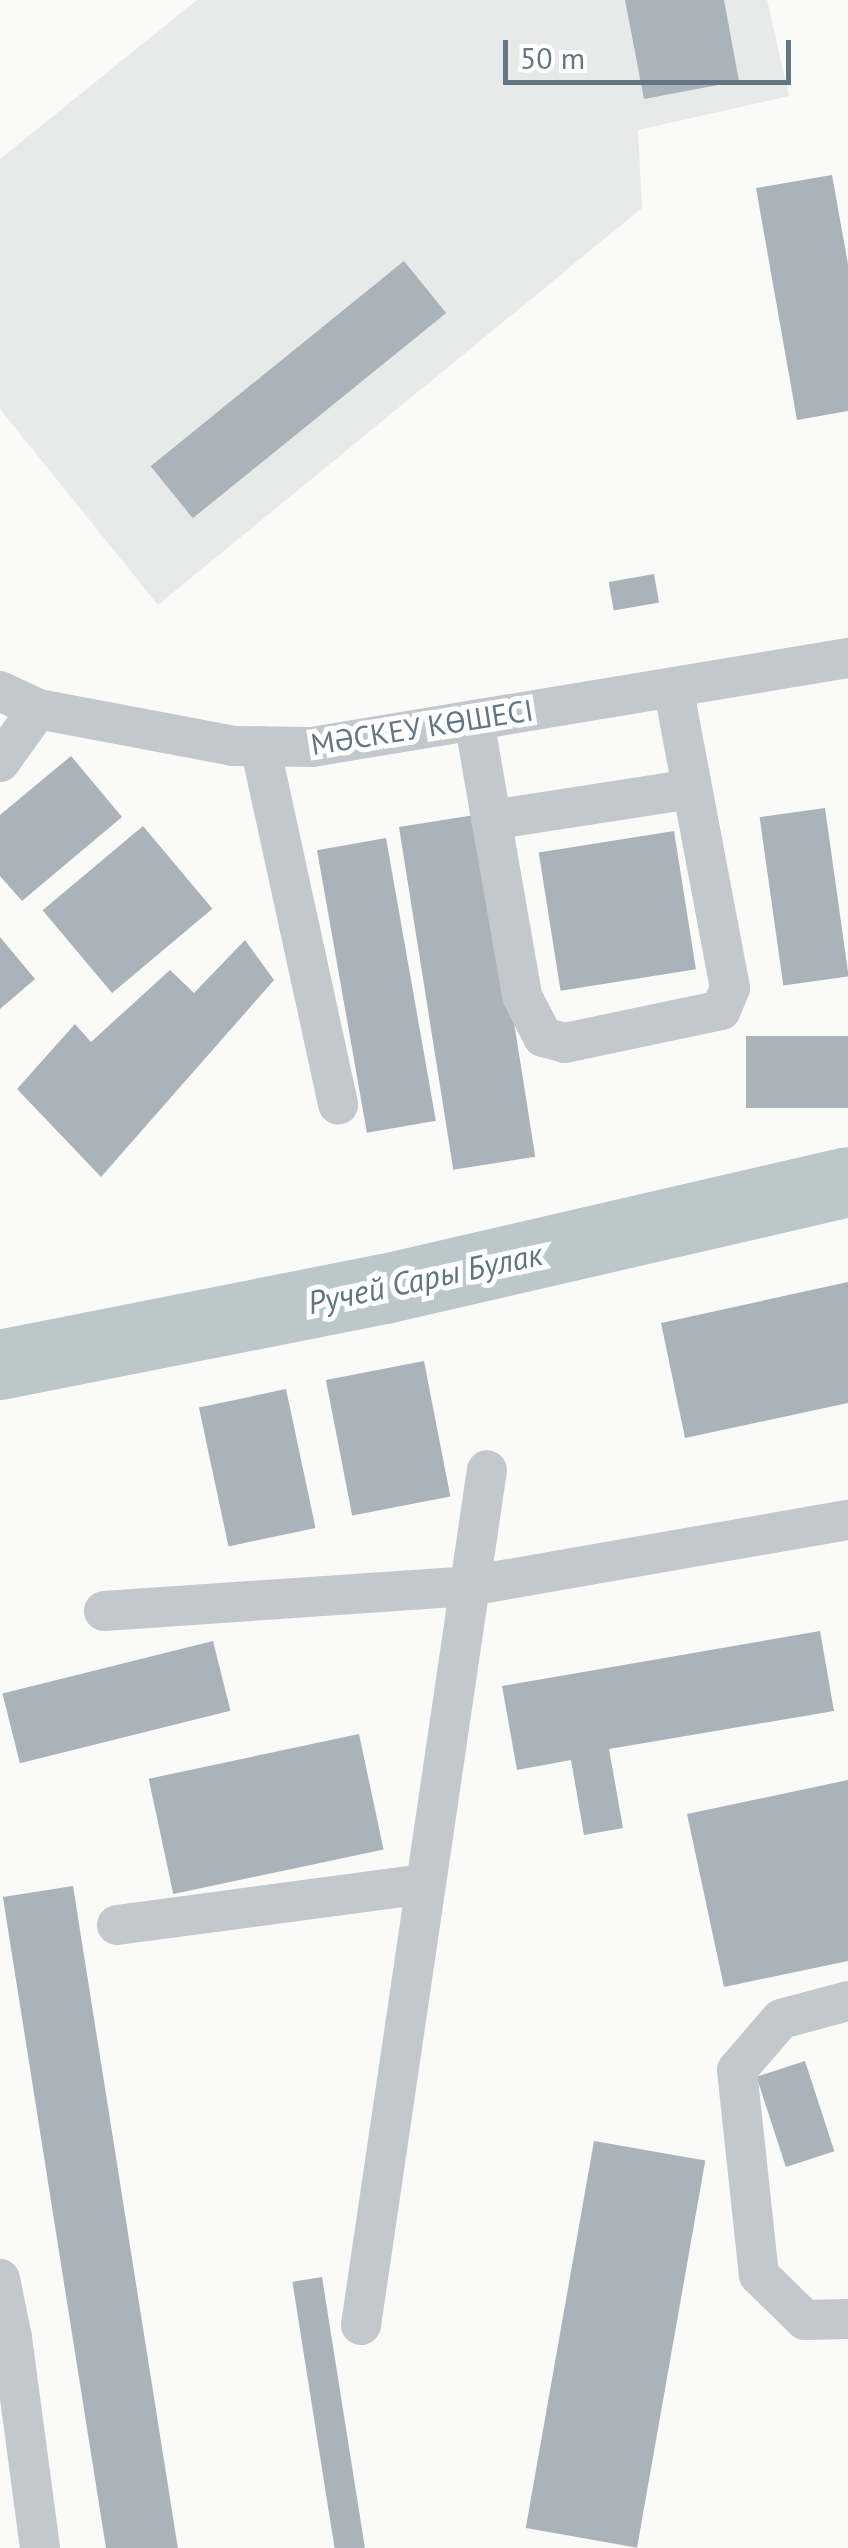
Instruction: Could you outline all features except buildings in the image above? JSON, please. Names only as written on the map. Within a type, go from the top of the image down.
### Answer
[{"type":"street","name":"МӘСКЕУ КӨШЕСІ","points":[[0,691],[38,709],[233,746],[312,747],[848,658]]},
{"type":"street","points":[[474,720],[522,996],[543,1037],[565,1044],[722,1010],[730,988],[673,687]]},
{"type":"street","points":[[0,762],[38,709]]},
{"type":"street","points":[[260,746],[338,1105]]},
{"type":"street","points":[[492,820],[692,789]]},
{"type":"street","points":[[361,2324],[487,1470]]},
{"type":"street","points":[[104,1610],[468,1586],[848,1520]]},
{"type":"street","points":[[117,1926],[425,1884]]},
{"type":"street","points":[[848,2001],[780,2019],[737,2070],[760,2276],[805,2320],[848,2320]]},
{"type":"street","points":[[0,2279],[40,2548]]},
{"type":"shaded area","points":[[197,0],[767,0],[789,96],[638,130],[642,208],[158,605],[0,409],[0,159]]},
{"type":"waterway","name":"Ручей Сары Булак","points":[[0,1365],[385,1289],[848,1182]]}]
